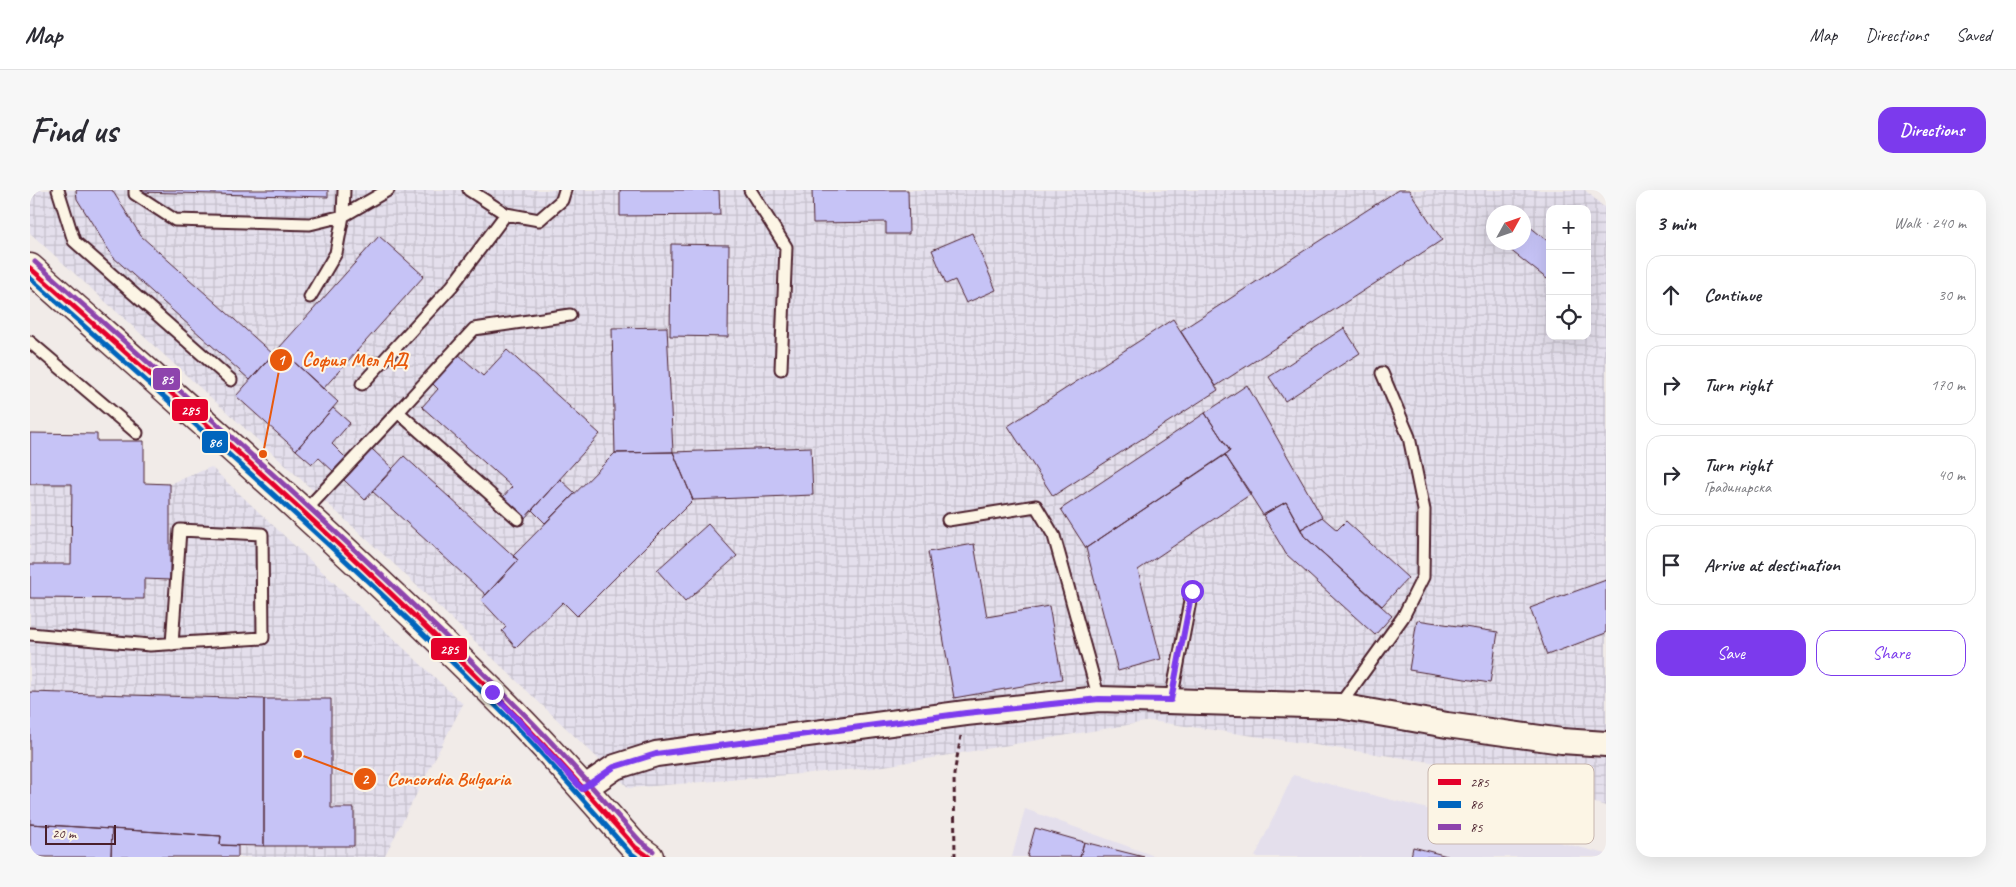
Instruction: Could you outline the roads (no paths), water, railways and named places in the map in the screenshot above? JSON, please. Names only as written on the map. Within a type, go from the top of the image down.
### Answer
[{"type":"street","points":[[30,268],[304,512],[492,692],[635,846],[649,857]]},
{"type":"street","points":[[582,789],[614,767],[656,754],[966,713],[1099,699],[1340,706],[1447,725],[1562,741],[1606,744]]},
{"type":"lane","points":[[58,190],[74,240],[231,380]]},
{"type":"lane","points":[[135,190],[135,194],[175,220],[310,224],[343,216],[388,190]]},
{"type":"lane","points":[[310,297],[336,253],[343,216],[344,190]]},
{"type":"lane","points":[[469,190],[506,214],[539,220],[562,200],[565,190]]},
{"type":"lane","points":[[750,190],[786,247],[781,370]]},
{"type":"lane","points":[[362,384],[452,286],[506,214]]},
{"type":"lane","points":[[304,512],[474,330],[570,315]]},
{"type":"lane","points":[[30,342],[137,433]]},
{"type":"lane","points":[[1340,706],[1404,617],[1423,577],[1424,510],[1409,437],[1382,373]]},
{"type":"lane","points":[[398,412],[518,519]]},
{"type":"lane","points":[[948,520],[1036,506],[1054,536],[1099,699]]},
{"type":"lane","points":[[30,634],[150,645],[172,644],[263,638],[262,534],[180,530],[172,644]]},
{"type":"lane","points":[[1171,700],[1192,591]]},
{"type":"place","name":"София Мел АД","points":[[263,454]]},
{"type":"place","name":"Concordia Bulgaria","points":[[298,754]]}]
